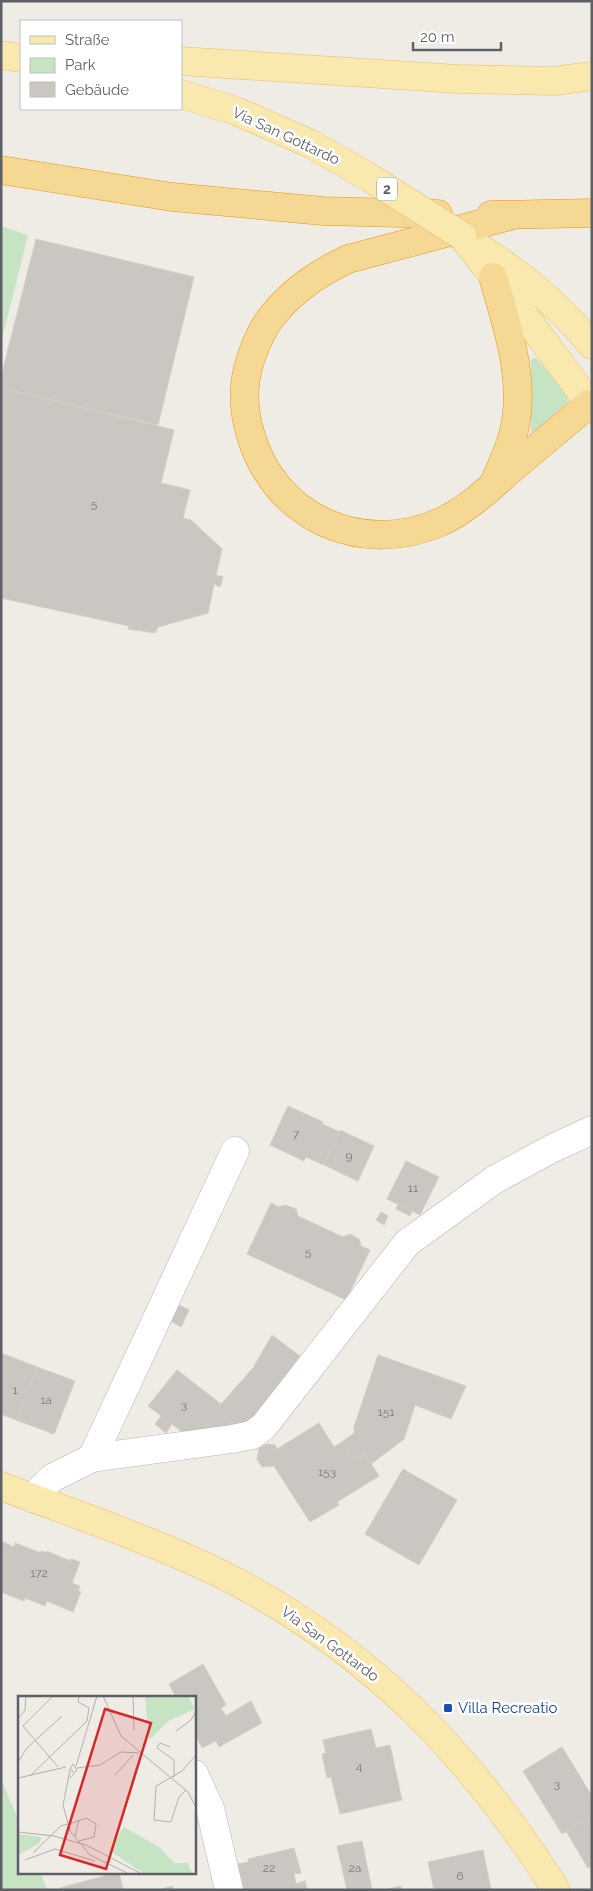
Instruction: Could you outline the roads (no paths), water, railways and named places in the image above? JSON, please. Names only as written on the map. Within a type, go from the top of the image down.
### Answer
[{"type":"highway","points":[[1,170],[172,197],[322,212],[510,216],[592,213]]},
{"type":"highway","points":[[510,216],[348,259],[304,284],[272,315],[262,330],[247,368],[244,388],[245,409],[255,449],[264,469],[288,499],[315,517],[337,528],[357,533],[377,536],[398,535],[439,523],[475,500],[591,404]]},
{"type":"highway","points":[[493,277],[515,365],[518,395],[514,430],[506,457],[493,485]]},
{"type":"main road","points":[[1,49],[20,51]]},
{"type":"main road","points":[[1,55],[20,58]]},
{"type":"main road","points":[[182,61],[458,79],[554,81],[592,76]]},
{"type":"main road","name":"Via San Gottardo","points":[[182,94],[236,111],[311,144],[372,179],[462,236],[537,288],[569,318],[592,345]]},
{"type":"main road","name":"Via San Gottardo","points":[[462,236],[591,404]]},
{"type":"main road","name":"Via San Gottardo","points":[[1,1486],[174,1553],[220,1574],[309,1625],[346,1652],[415,1710],[447,1743],[484,1786],[529,1847],[556,1890]]},
{"type":"street","points":[[32,1498],[52,1478],[92,1458],[232,1440],[252,1435],[264,1426],[407,1243],[494,1180],[542,1153],[592,1130]]},
{"type":"street","points":[[92,1458],[235,1150]]},
{"type":"street","points":[[195,1776],[210,1808],[229,1890]]},
{"type":"place","name":"Villa Recreatio","points":[[448,1708]]}]
